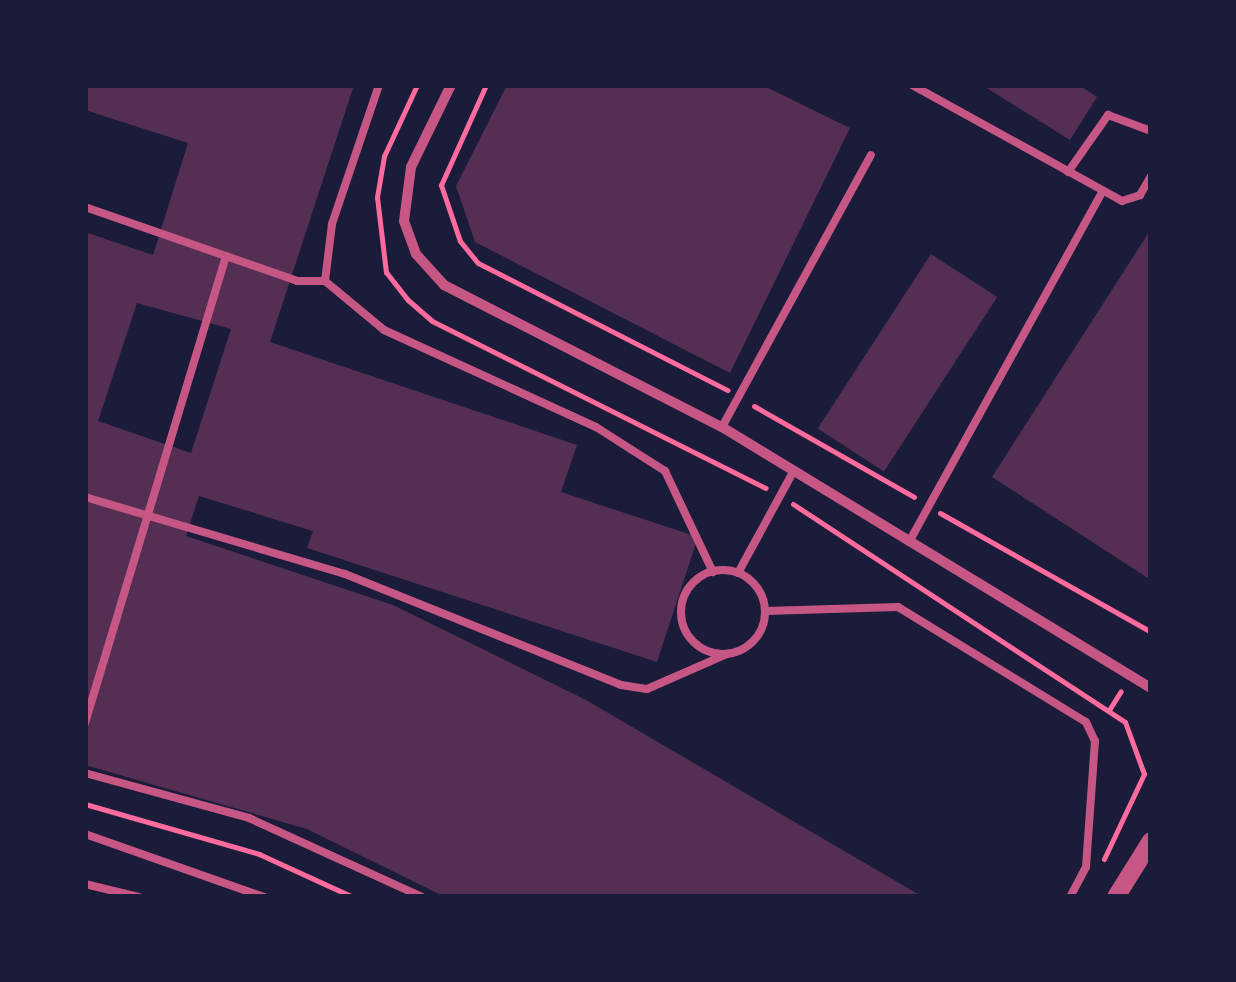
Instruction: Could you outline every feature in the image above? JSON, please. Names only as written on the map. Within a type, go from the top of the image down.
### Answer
[{"type":"street","points":[[451,85],[411,167],[404,221],[416,254],[444,285],[722,426],[1151,688]]},
{"type":"street","points":[[1116,897],[1151,841]]},
{"type":"lane","points":[[326,281],[332,224],[379,85]]},
{"type":"lane","points":[[912,85],[1102,191],[1131,201],[1151,176]]},
{"type":"lane","points":[[1068,172],[1108,115],[1151,131]]},
{"type":"lane","points":[[722,426],[870,155]]},
{"type":"lane","points":[[910,542],[1102,191]]},
{"type":"lane","points":[[85,207],[297,282],[326,281],[384,330],[596,427],[665,471],[712,572]]},
{"type":"lane","points":[[85,724],[145,510],[226,256]]},
{"type":"lane","points":[[738,573],[793,472]]},
{"type":"lane","points":[[85,498],[145,510],[345,574],[622,686],[646,690],[727,654],[754,640],[765,612],[757,588],[738,573],[712,572],[688,590],[682,620],[698,646],[727,654]]},
{"type":"lane","points":[[765,612],[898,607],[1086,722],[1096,741],[1086,867],[1070,897]]},
{"type":"lane","points":[[85,772],[249,818],[422,897]]},
{"type":"lane","points":[[85,834],[264,897]]},
{"type":"lane","points":[[85,884],[140,897]]},
{"type":"path","points":[[417,85],[384,156],[378,197],[386,272],[408,300],[432,321],[781,497],[1125,722],[1148,776],[1097,871]]},
{"type":"path","points":[[85,804],[258,854],[353,897]]},
{"type":"building","points":[[85,85],[354,85],[270,342],[577,445],[561,492],[698,537],[657,662],[307,548],[313,531],[199,496],[186,536],[393,605],[586,700],[923,897],[445,897],[307,829],[85,765],[85,232],[153,255],[188,143],[85,110]],"holes":[[[137,303],[231,329],[191,453],[98,421]]]},
{"type":"building","points":[[507,85],[762,85],[850,128],[730,373],[475,242],[456,186]]},
{"type":"building","points":[[982,85],[1079,85],[1097,97],[1070,140]]},
{"type":"building","points":[[1151,229],[1151,580],[992,477]]},
{"type":"building","points":[[931,254],[997,297],[884,471],[818,428]]}]
